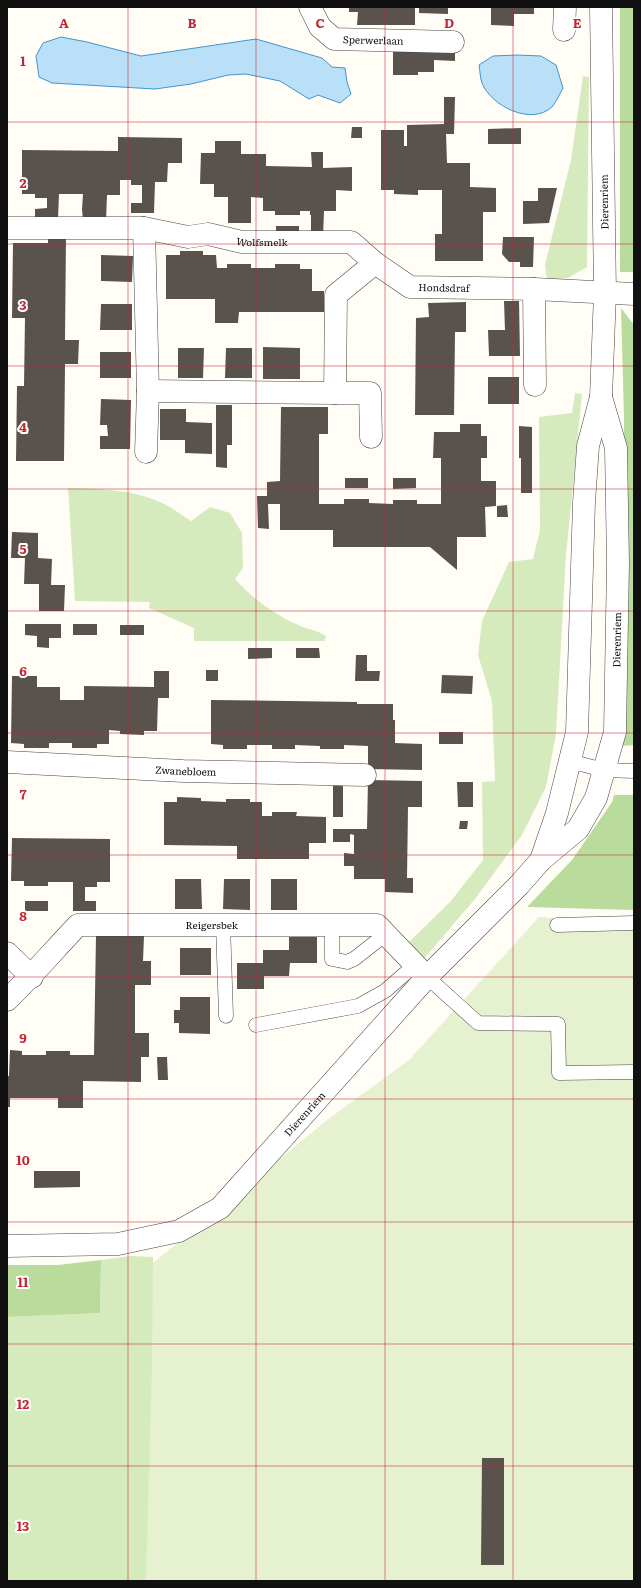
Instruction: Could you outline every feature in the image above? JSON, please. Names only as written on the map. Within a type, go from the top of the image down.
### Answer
[{"type":"street","name":"Sperwerlaan","points":[[310,7],[320,26],[334,39],[453,42]]},
{"type":"street","points":[[564,30],[565,7]]},
{"type":"street","name":"Dierenriem","points":[[541,860],[557,813],[577,732],[584,502],[588,446],[601,397],[605,293],[601,7]]},
{"type":"street","name":"Wolfsmelk","points":[[7,228],[144,228],[188,237],[208,234],[242,242],[351,242],[375,263]]},
{"type":"street","points":[[144,228],[148,391],[146,452]]},
{"type":"street","points":[[335,393],[336,295],[375,263]]},
{"type":"street","name":"Hondsdraf","points":[[375,263],[410,287],[534,289],[634,294]]},
{"type":"street","points":[[534,289],[535,385]]},
{"type":"street","points":[[148,391],[370,393],[371,436]]},
{"type":"street","name":"Dierenriem","points":[[7,1246],[118,1244],[178,1231],[220,1208],[421,971],[518,885],[541,860],[578,829],[596,798],[615,732],[618,563],[616,448],[601,397]]},
{"type":"street","name":"Zwanebloem","points":[[7,762],[138,770],[364,774]]},
{"type":"street","name":"Reigersbek","points":[[7,1000],[32,977],[45,959],[78,925],[377,925],[421,971]]},
{"type":"street","points":[[7,953],[32,977]]},
{"type":"lane","points":[[569,762],[604,770],[634,771]]},
{"type":"lane","points":[[557,924],[634,923]]},
{"type":"lane","points":[[223,924],[226,1016]]},
{"type":"lane","points":[[332,924],[332,959],[346,962],[354,959],[386,934]]},
{"type":"lane","points":[[256,1025],[358,1006],[421,971],[478,1023],[558,1024],[559,1073],[634,1072]]},
{"type":"green space","points":[[620,7],[634,7],[634,272],[620,272]]},
{"type":"green space","points":[[583,76],[589,77],[587,267],[568,278],[547,280],[545,265],[571,160]]},
{"type":"green space","points":[[621,308],[634,325],[634,745],[621,746],[624,418]]},
{"type":"green space","points":[[575,393],[582,394],[566,555],[556,734],[546,787],[522,835],[475,899],[422,961],[409,942],[451,901],[483,860],[482,782],[495,781],[492,701],[478,655],[482,621],[509,562],[533,559],[540,530],[539,417],[572,413]]},
{"type":"green space","points":[[68,488],[128,492],[151,498],[173,509],[191,521],[210,507],[230,513],[242,533],[243,568],[235,579],[249,593],[272,611],[289,621],[323,634],[326,636],[325,641],[194,641],[194,628],[149,608],[150,602],[75,601]]},
{"type":"green space","points":[[614,795],[634,795],[634,910],[527,907],[572,860],[612,802]]},
{"type":"green space","points":[[539,917],[634,923],[634,1581],[146,1581],[152,1365],[153,1263],[327,1120],[409,1060]]},
{"type":"green space","points":[[130,1256],[153,1257],[153,1581],[7,1581],[7,1317],[100,1313],[101,1260]]},
{"type":"green space","points":[[101,1260],[100,1313],[7,1317],[7,1265],[58,1265]]},
{"type":"water","points":[[61,37],[141,56],[256,39],[322,58],[332,67],[345,68],[351,94],[340,103],[318,95],[309,99],[280,81],[246,74],[228,75],[191,84],[155,89],[52,83],[39,77],[36,56],[43,43]]},
{"type":"water","points":[[493,56],[541,56],[556,65],[563,88],[552,107],[543,112],[523,114],[512,111],[503,106],[487,91],[482,83],[479,65]]},
{"type":"building","points":[[349,7],[415,7],[415,25],[357,25],[358,12],[349,12]]},
{"type":"building","points":[[419,7],[448,7],[448,14],[419,13]]},
{"type":"building","points":[[491,7],[534,7],[534,14],[514,14],[514,26],[491,25]]},
{"type":"building","points":[[455,47],[455,61],[434,60],[434,72],[418,72],[418,75],[393,75],[393,49]]},
{"type":"building","points":[[444,97],[455,97],[454,134],[446,134],[447,163],[470,163],[470,187],[496,188],[496,212],[483,212],[483,261],[435,261],[435,234],[442,234],[442,190],[418,190],[418,195],[394,194],[394,190],[381,190],[381,130],[404,130],[404,146],[407,146],[407,125],[444,124]]},
{"type":"building","points":[[352,127],[362,127],[362,138],[351,138]]},
{"type":"building","points":[[521,128],[521,144],[488,144],[488,129]]},
{"type":"building","points":[[118,137],[182,138],[182,163],[168,163],[167,182],[155,182],[154,213],[131,213],[131,203],[142,203],[142,185],[131,185],[131,180],[120,180],[120,195],[107,195],[106,220],[83,220],[83,194],[59,194],[58,219],[35,219],[35,209],[47,208],[47,198],[35,198],[35,194],[22,194],[22,150],[118,151]]},
{"type":"building","points":[[215,141],[241,141],[241,154],[266,154],[266,166],[312,167],[311,152],[323,152],[323,168],[352,167],[352,191],[336,190],[336,211],[324,211],[323,237],[311,237],[310,211],[300,211],[300,215],[275,215],[275,211],[263,211],[263,198],[251,197],[251,223],[228,223],[228,197],[214,197],[214,184],[200,184],[201,153],[215,153]]},
{"type":"building","points":[[538,188],[557,188],[549,223],[523,224],[523,201],[538,201]]},
{"type":"building","points":[[276,226],[299,226],[299,236],[276,236]]},
{"type":"building","points":[[48,237],[66,237],[65,340],[79,340],[78,364],[65,364],[64,461],[16,461],[17,386],[24,386],[25,318],[12,318],[13,243],[48,243]]},
{"type":"building","points":[[503,237],[534,237],[533,267],[520,267],[520,262],[509,262],[502,254]]},
{"type":"building","points":[[180,251],[203,251],[203,255],[216,255],[217,268],[227,268],[227,264],[251,264],[251,268],[275,268],[275,264],[300,264],[300,269],[312,269],[312,291],[324,291],[324,312],[239,312],[238,323],[215,323],[215,299],[166,299],[166,255],[180,255]]},
{"type":"building","points":[[101,255],[133,256],[132,282],[101,281]]},
{"type":"building","points":[[504,301],[519,301],[520,356],[489,356],[488,330],[505,330]]},
{"type":"building","points":[[466,302],[466,332],[455,332],[454,415],[415,415],[416,318],[429,317],[428,303]]},
{"type":"building","points":[[101,304],[132,304],[132,330],[100,330]]},
{"type":"building","points":[[263,347],[300,348],[300,379],[263,379]]},
{"type":"building","points":[[178,348],[204,348],[203,378],[178,378]]},
{"type":"building","points":[[226,348],[252,348],[252,378],[225,378]]},
{"type":"building","points":[[100,352],[131,352],[131,378],[100,378]]},
{"type":"building","points":[[488,377],[519,377],[519,404],[488,404]]},
{"type":"building","points":[[101,399],[131,400],[130,449],[100,449],[100,436],[108,436],[107,425],[100,425]]},
{"type":"building","points":[[216,405],[232,405],[232,445],[227,445],[227,468],[216,467]]},
{"type":"building","points":[[281,407],[328,407],[328,434],[319,434],[319,504],[344,504],[344,499],[369,499],[369,503],[393,504],[393,500],[417,500],[417,504],[441,504],[441,458],[433,458],[434,432],[460,432],[460,424],[481,424],[481,436],[487,436],[487,458],[481,458],[481,481],[496,481],[496,506],[485,507],[486,537],[457,537],[457,570],[430,547],[333,547],[333,530],[280,530],[280,504],[268,504],[269,529],[258,528],[257,496],[267,496],[267,482],[280,481]]},
{"type":"building","points":[[160,409],[186,409],[186,422],[212,423],[212,454],[185,453],[185,440],[160,440]]},
{"type":"building","points":[[519,426],[532,427],[532,493],[521,493]]},
{"type":"building","points":[[345,478],[368,478],[368,488],[345,488]]},
{"type":"building","points":[[393,478],[416,478],[416,488],[393,489]]},
{"type":"building","points":[[507,505],[508,517],[497,517],[497,506]]},
{"type":"building","points":[[12,532],[38,533],[38,558],[52,559],[51,585],[65,585],[64,611],[39,611],[39,584],[24,584],[25,558],[11,558]]},
{"type":"building","points":[[25,624],[61,624],[61,638],[49,638],[49,648],[37,647],[37,636],[25,635]]},
{"type":"building","points":[[73,624],[97,624],[97,635],[73,635]]},
{"type":"building","points":[[120,625],[144,625],[144,635],[120,635]]},
{"type":"building","points":[[248,648],[272,648],[272,658],[248,659]]},
{"type":"building","points":[[296,648],[319,648],[320,658],[296,658]]},
{"type":"building","points":[[356,655],[367,655],[367,671],[380,671],[379,681],[355,681]]},
{"type":"building","points":[[206,670],[218,670],[218,681],[206,681]]},
{"type":"building","points":[[154,671],[169,671],[169,698],[158,698],[157,731],[144,731],[144,735],[120,734],[120,731],[109,730],[109,744],[97,744],[97,748],[72,748],[72,743],[49,743],[49,748],[24,748],[24,744],[11,743],[12,676],[37,676],[37,687],[60,687],[60,700],[84,700],[84,686],[154,687]]},
{"type":"building","points":[[442,675],[473,676],[472,694],[441,693]]},
{"type":"building","points":[[211,700],[357,702],[357,704],[393,704],[395,743],[422,744],[422,770],[368,769],[368,746],[344,745],[344,749],[320,749],[320,746],[295,745],[295,749],[272,749],[272,745],[247,745],[247,749],[223,749],[223,745],[211,744]]},
{"type":"building","points":[[439,732],[463,732],[463,744],[439,744]]},
{"type":"building","points":[[368,780],[422,781],[422,807],[408,807],[407,878],[413,878],[413,893],[385,892],[385,879],[354,879],[354,866],[344,866],[344,853],[354,854],[354,835],[350,834],[350,842],[333,842],[333,829],[367,829]]},
{"type":"building","points":[[457,782],[473,782],[473,807],[458,807]]},
{"type":"building","points":[[333,784],[343,784],[343,817],[333,817]]},
{"type":"building","points":[[177,797],[201,798],[201,801],[226,802],[226,799],[250,799],[250,802],[262,802],[262,816],[272,816],[272,812],[297,812],[296,816],[326,817],[326,843],[309,843],[309,859],[237,859],[237,846],[164,845],[164,802],[177,802]]},
{"type":"building","points":[[460,821],[468,821],[467,829],[459,829]]},
{"type":"building","points":[[12,838],[110,839],[110,882],[97,882],[97,887],[85,887],[85,901],[96,901],[96,911],[73,911],[73,882],[48,882],[48,886],[24,886],[24,881],[11,881]]},
{"type":"building","points":[[175,879],[201,879],[202,909],[175,909]]},
{"type":"building","points":[[224,879],[250,879],[250,910],[223,909]]},
{"type":"building","points":[[271,879],[297,879],[297,910],[271,910]]},
{"type":"building","points":[[25,901],[48,901],[48,911],[25,911]]},
{"type":"building","points":[[96,935],[144,936],[143,961],[151,961],[151,985],[135,985],[135,1033],[149,1033],[149,1057],[141,1057],[141,1082],[83,1081],[83,1108],[58,1108],[58,1098],[10,1098],[10,1107],[7,1107],[7,1076],[9,1076],[10,1050],[22,1051],[22,1055],[46,1055],[46,1051],[70,1051],[70,1055],[94,1055]]},
{"type":"building","points":[[289,937],[317,937],[317,963],[290,963],[289,976],[264,976],[264,989],[237,989],[237,963],[263,963],[263,950],[289,950]]},
{"type":"building","points":[[180,948],[211,948],[211,975],[180,975]]},
{"type":"building","points":[[180,997],[210,997],[210,1034],[179,1033],[179,1023],[174,1023],[174,1010],[180,1010]]},
{"type":"building","points":[[157,1057],[167,1057],[168,1080],[158,1080]]},
{"type":"building","points":[[34,1171],[80,1171],[80,1187],[34,1188]]},
{"type":"building","points":[[482,1458],[504,1458],[504,1565],[481,1565]]}]
